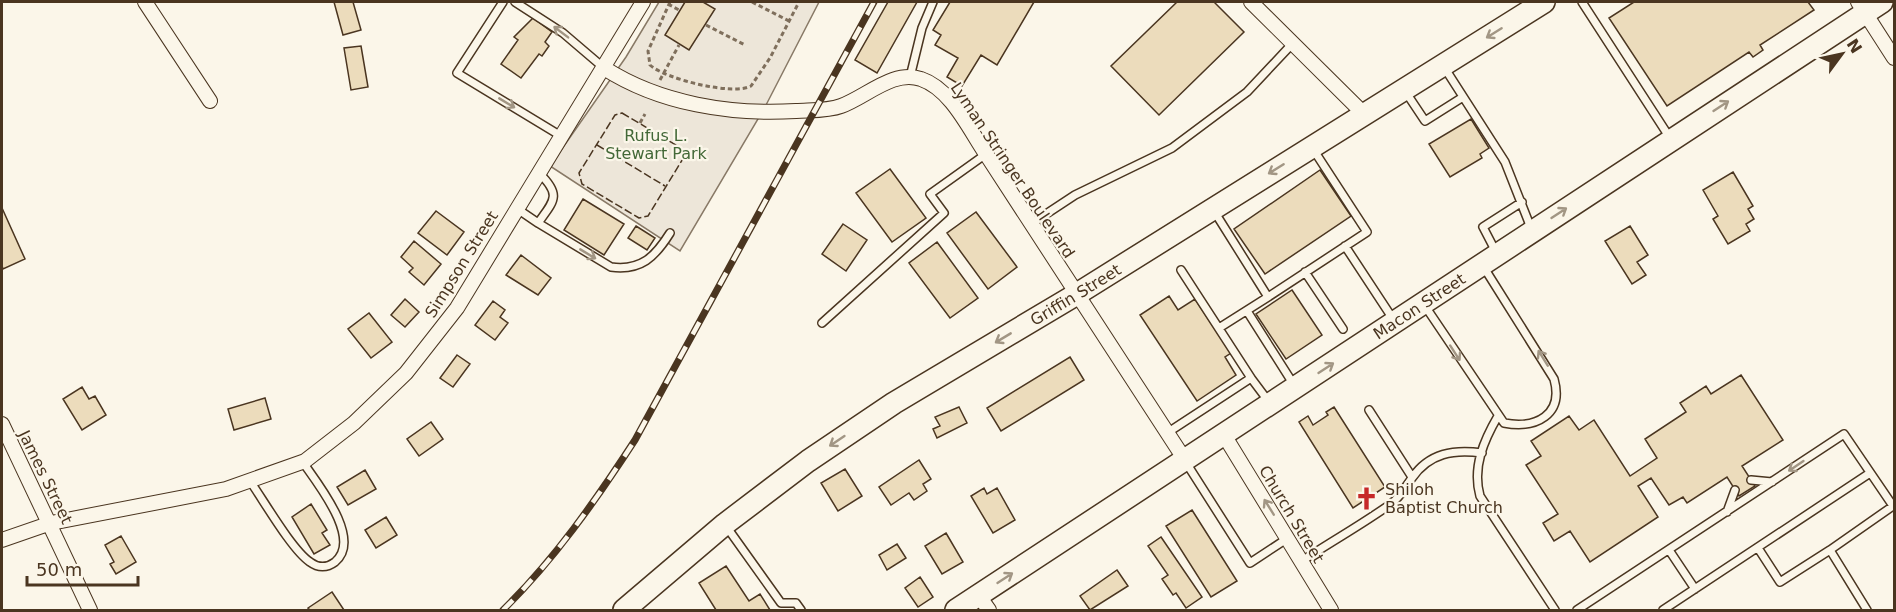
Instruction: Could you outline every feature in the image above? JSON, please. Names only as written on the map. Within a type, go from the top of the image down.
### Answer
[{"type":"main road","name":"Griffin Street","points":[[624,610],[725,524],[808,461],[894,403],[1077,294],[1544,2]]},
{"type":"main road","name":"Macon Street","points":[[956,610],[984,603],[1185,460],[1671,139],[1868,5]]},
{"type":"street","points":[[145,2],[210,101]]},
{"type":"street","name":"Simpson Street","points":[[2,540],[51,523],[226,489],[302,462],[354,423],[406,373],[457,308],[643,2]]},
{"type":"street","points":[[1251,2],[1364,114]]},
{"type":"street","points":[[1868,5],[1894,58]]},
{"type":"street","points":[[604,68],[628,83],[690,103],[769,113],[840,106],[889,82],[910,77]]},
{"type":"street","name":"Lyman Stringer Boulevard","points":[[910,77],[923,79],[941,92],[986,153],[1185,460]]},
{"type":"street","name":"James Street","points":[[2,424],[51,523],[90,610]]},
{"type":"street","name":"Church Street","points":[[1224,435],[1332,610]]},
{"type":"lane","points":[[503,2],[457,73],[561,136]]},
{"type":"lane","points":[[515,2],[563,33],[604,68]]},
{"type":"lane","points":[[910,77],[922,28],[933,2]]},
{"type":"lane","points":[[1582,2],[1671,139]]},
{"type":"lane","points":[[1031,224],[1075,195],[1172,148],[1247,92],[1293,43]]},
{"type":"lane","points":[[1443,65],[1505,162],[1532,231]]},
{"type":"lane","points":[[1404,89],[1425,121],[1463,97]]},
{"type":"lane","points":[[1219,328],[1367,232],[1311,147]]},
{"type":"lane","points":[[822,323],[944,213],[930,194],[986,153]]},
{"type":"lane","points":[[538,172],[554,190],[554,201],[538,223]]},
{"type":"lane","points":[[1423,304],[1504,423],[1514,425],[1536,422],[1554,408],[1558,391],[1546,363],[1490,259],[1483,227],[1522,202]]},
{"type":"lane","points":[[516,208],[611,267],[622,269],[646,263],[670,233]]},
{"type":"lane","points":[[1212,209],[1268,297]]},
{"type":"lane","points":[[1345,246],[1395,322]]},
{"type":"lane","points":[[1181,270],[1251,378],[1271,404]]},
{"type":"lane","points":[[1305,272],[1343,329]]},
{"type":"lane","points":[[1247,311],[1296,387]]},
{"type":"lane","points":[[1167,433],[1251,378]]},
{"type":"lane","points":[[1369,410],[1412,477]]},
{"type":"lane","points":[[1498,416],[1485,439],[1476,476],[1480,495],[1556,610]]},
{"type":"lane","points":[[1577,610],[1844,434],[1893,506],[1780,582],[1758,548]]},
{"type":"lane","points":[[1302,561],[1398,498],[1412,477],[1426,462],[1450,451],[1482,453]]},
{"type":"lane","points":[[1185,460],[1250,563],[1288,538]]},
{"type":"lane","points":[[250,481],[304,557],[319,567],[325,566],[334,562],[343,551],[344,537],[333,508],[302,462]]},
{"type":"lane","points":[[1663,610],[1870,473]]},
{"type":"lane","points":[[1751,480],[1772,482]]},
{"type":"lane","points":[[1727,512],[1735,490]]},
{"type":"lane","points":[[725,524],[781,603],[795,603],[801,610]]},
{"type":"lane","points":[[1669,550],[1695,589]]},
{"type":"lane","points":[[1830,550],[1867,610]]},
{"type":"path","points":[[752,2],[789,21]]},
{"type":"path","points":[[679,10],[669,3],[648,51],[650,65],[663,73],[723,88],[747,88],[770,58],[799,2]]},
{"type":"path","points":[[706,25],[745,45]]},
{"type":"path","points":[[663,73],[679,45]]},
{"type":"path","points":[[640,123],[645,114]]},
{"type":"green space","name":"Rufus L. Stewart Park","points":[[659,2],[819,2],[765,107],[680,251],[550,166],[626,57]]},
{"type":"building","points":[[334,2],[353,2],[361,30],[343,35]]},
{"type":"building","points":[[685,2],[703,2],[715,9],[689,50],[665,35]]},
{"type":"building","points":[[888,2],[917,2],[877,73],[855,60]]},
{"type":"building","points":[[950,2],[1034,2],[997,65],[981,55],[962,86],[947,77],[958,58],[935,45],[941,35],[933,30]]},
{"type":"building","points":[[1177,2],[1214,2],[1244,32],[1159,115],[1111,66]]},
{"type":"building","points":[[1634,2],[1808,2],[1814,10],[1760,45],[1763,50],[1753,57],[1749,52],[1667,106],[1609,18]]},
{"type":"building","points":[[533,18],[552,32],[545,42],[549,46],[542,56],[539,54],[521,78],[501,64],[518,40],[514,37]]},
{"type":"building","points":[[361,46],[368,87],[351,90],[344,48]]},
{"type":"building","points":[[1471,119],[1489,148],[1480,154],[1482,158],[1450,177],[1429,144]]},
{"type":"building","points":[[890,169],[926,218],[892,242],[856,193]]},
{"type":"building","points":[[1320,170],[1351,216],[1265,274],[1234,229]]},
{"type":"building","points":[[1733,172],[1753,206],[1748,209],[1754,219],[1746,224],[1750,231],[1728,244],[1713,219],[1718,216],[1703,190]]},
{"type":"building","points":[[583,199],[624,224],[604,255],[564,230]]},
{"type":"building","points":[[2,208],[25,259],[3,269],[2,266]]},
{"type":"building","points":[[436,211],[464,232],[447,255],[418,233]]},
{"type":"building","points":[[976,212],[1017,267],[988,289],[947,233]]},
{"type":"building","points":[[843,224],[867,240],[846,271],[822,254]]},
{"type":"building","points":[[636,226],[655,238],[647,250],[628,238]]},
{"type":"building","points":[[1630,226],[1648,255],[1637,262],[1646,275],[1632,284],[1605,241]]},
{"type":"building","points":[[414,241],[441,264],[424,285],[409,272],[413,268],[401,257]]},
{"type":"building","points":[[937,242],[978,298],[950,318],[909,263]]},
{"type":"building","points":[[521,255],[551,278],[538,295],[506,275]]},
{"type":"building","points":[[1292,290],[1322,335],[1286,359],[1256,314]]},
{"type":"building","points":[[1169,296],[1178,310],[1195,299],[1231,353],[1225,357],[1236,375],[1197,401],[1140,315]]},
{"type":"building","points":[[405,299],[419,312],[405,327],[391,315]]},
{"type":"building","points":[[493,301],[505,310],[500,317],[508,323],[495,340],[475,325]]},
{"type":"building","points":[[369,313],[392,342],[371,358],[348,329]]},
{"type":"building","points":[[457,355],[470,364],[453,387],[440,378]]},
{"type":"building","points":[[1070,357],[1084,380],[1001,431],[987,408]]},
{"type":"building","points":[[1741,375],[1783,440],[1742,466],[1755,486],[1739,496],[1727,477],[1687,503],[1683,497],[1669,505],[1651,478],[1638,486],[1658,517],[1590,562],[1570,531],[1554,541],[1543,523],[1558,514],[1526,465],[1541,456],[1531,441],[1569,416],[1579,430],[1594,420],[1630,476],[1657,458],[1645,439],[1686,412],[1680,403],[1706,386],[1711,394]]},
{"type":"building","points":[[82,387],[89,399],[95,396],[106,415],[82,430],[63,399]]},
{"type":"building","points":[[265,398],[271,419],[234,430],[228,409]]},
{"type":"building","points":[[959,407],[967,423],[937,438],[933,429],[940,426],[935,417]]},
{"type":"building","points":[[1334,407],[1385,487],[1353,508],[1299,422],[1308,416],[1313,425],[1328,415],[1326,412]]},
{"type":"building","points":[[431,422],[443,439],[419,456],[407,439]]},
{"type":"building","points":[[919,460],[931,479],[923,484],[927,491],[914,500],[909,493],[891,505],[879,487]]},
{"type":"building","points":[[845,469],[862,496],[838,511],[821,483]]},
{"type":"building","points":[[365,470],[376,489],[348,505],[337,487]]},
{"type":"building","points":[[984,488],[987,494],[997,488],[1015,520],[993,533],[971,496]]},
{"type":"building","points":[[311,504],[327,530],[322,533],[330,545],[314,554],[292,517]]},
{"type":"building","points":[[1192,510],[1237,581],[1211,597],[1166,526]]},
{"type":"building","points":[[386,517],[397,535],[376,548],[365,530]]},
{"type":"building","points":[[946,533],[963,562],[942,574],[925,546]]},
{"type":"building","points":[[121,536],[136,562],[116,574],[110,564],[114,562],[105,545]]},
{"type":"building","points":[[1161,537],[1202,597],[1186,608],[1176,593],[1173,595],[1162,579],[1168,575],[1148,546]]},
{"type":"building","points":[[897,544],[906,558],[887,570],[879,555]]},
{"type":"building","points":[[726,566],[749,601],[760,594],[770,610],[716,610],[699,583]]},
{"type":"building","points":[[1117,570],[1128,586],[1090,610],[1080,596]]},
{"type":"building","points":[[920,577],[933,597],[918,607],[905,588]]},
{"type":"building","points":[[332,592],[344,610],[310,610],[308,608]]},
{"type":"railway","points":[[503,610],[540,571],[574,529],[635,440],[874,2]]},
{"type":"fence","points":[[622,113],[681,148],[684,157],[648,216],[639,218],[582,184],[579,173],[615,115],[622,113]]},
{"type":"fence","points":[[597,145],[665,186]]},
{"type":"place","name":"Shiloh Baptist Church","points":[[1367,498]]}]
